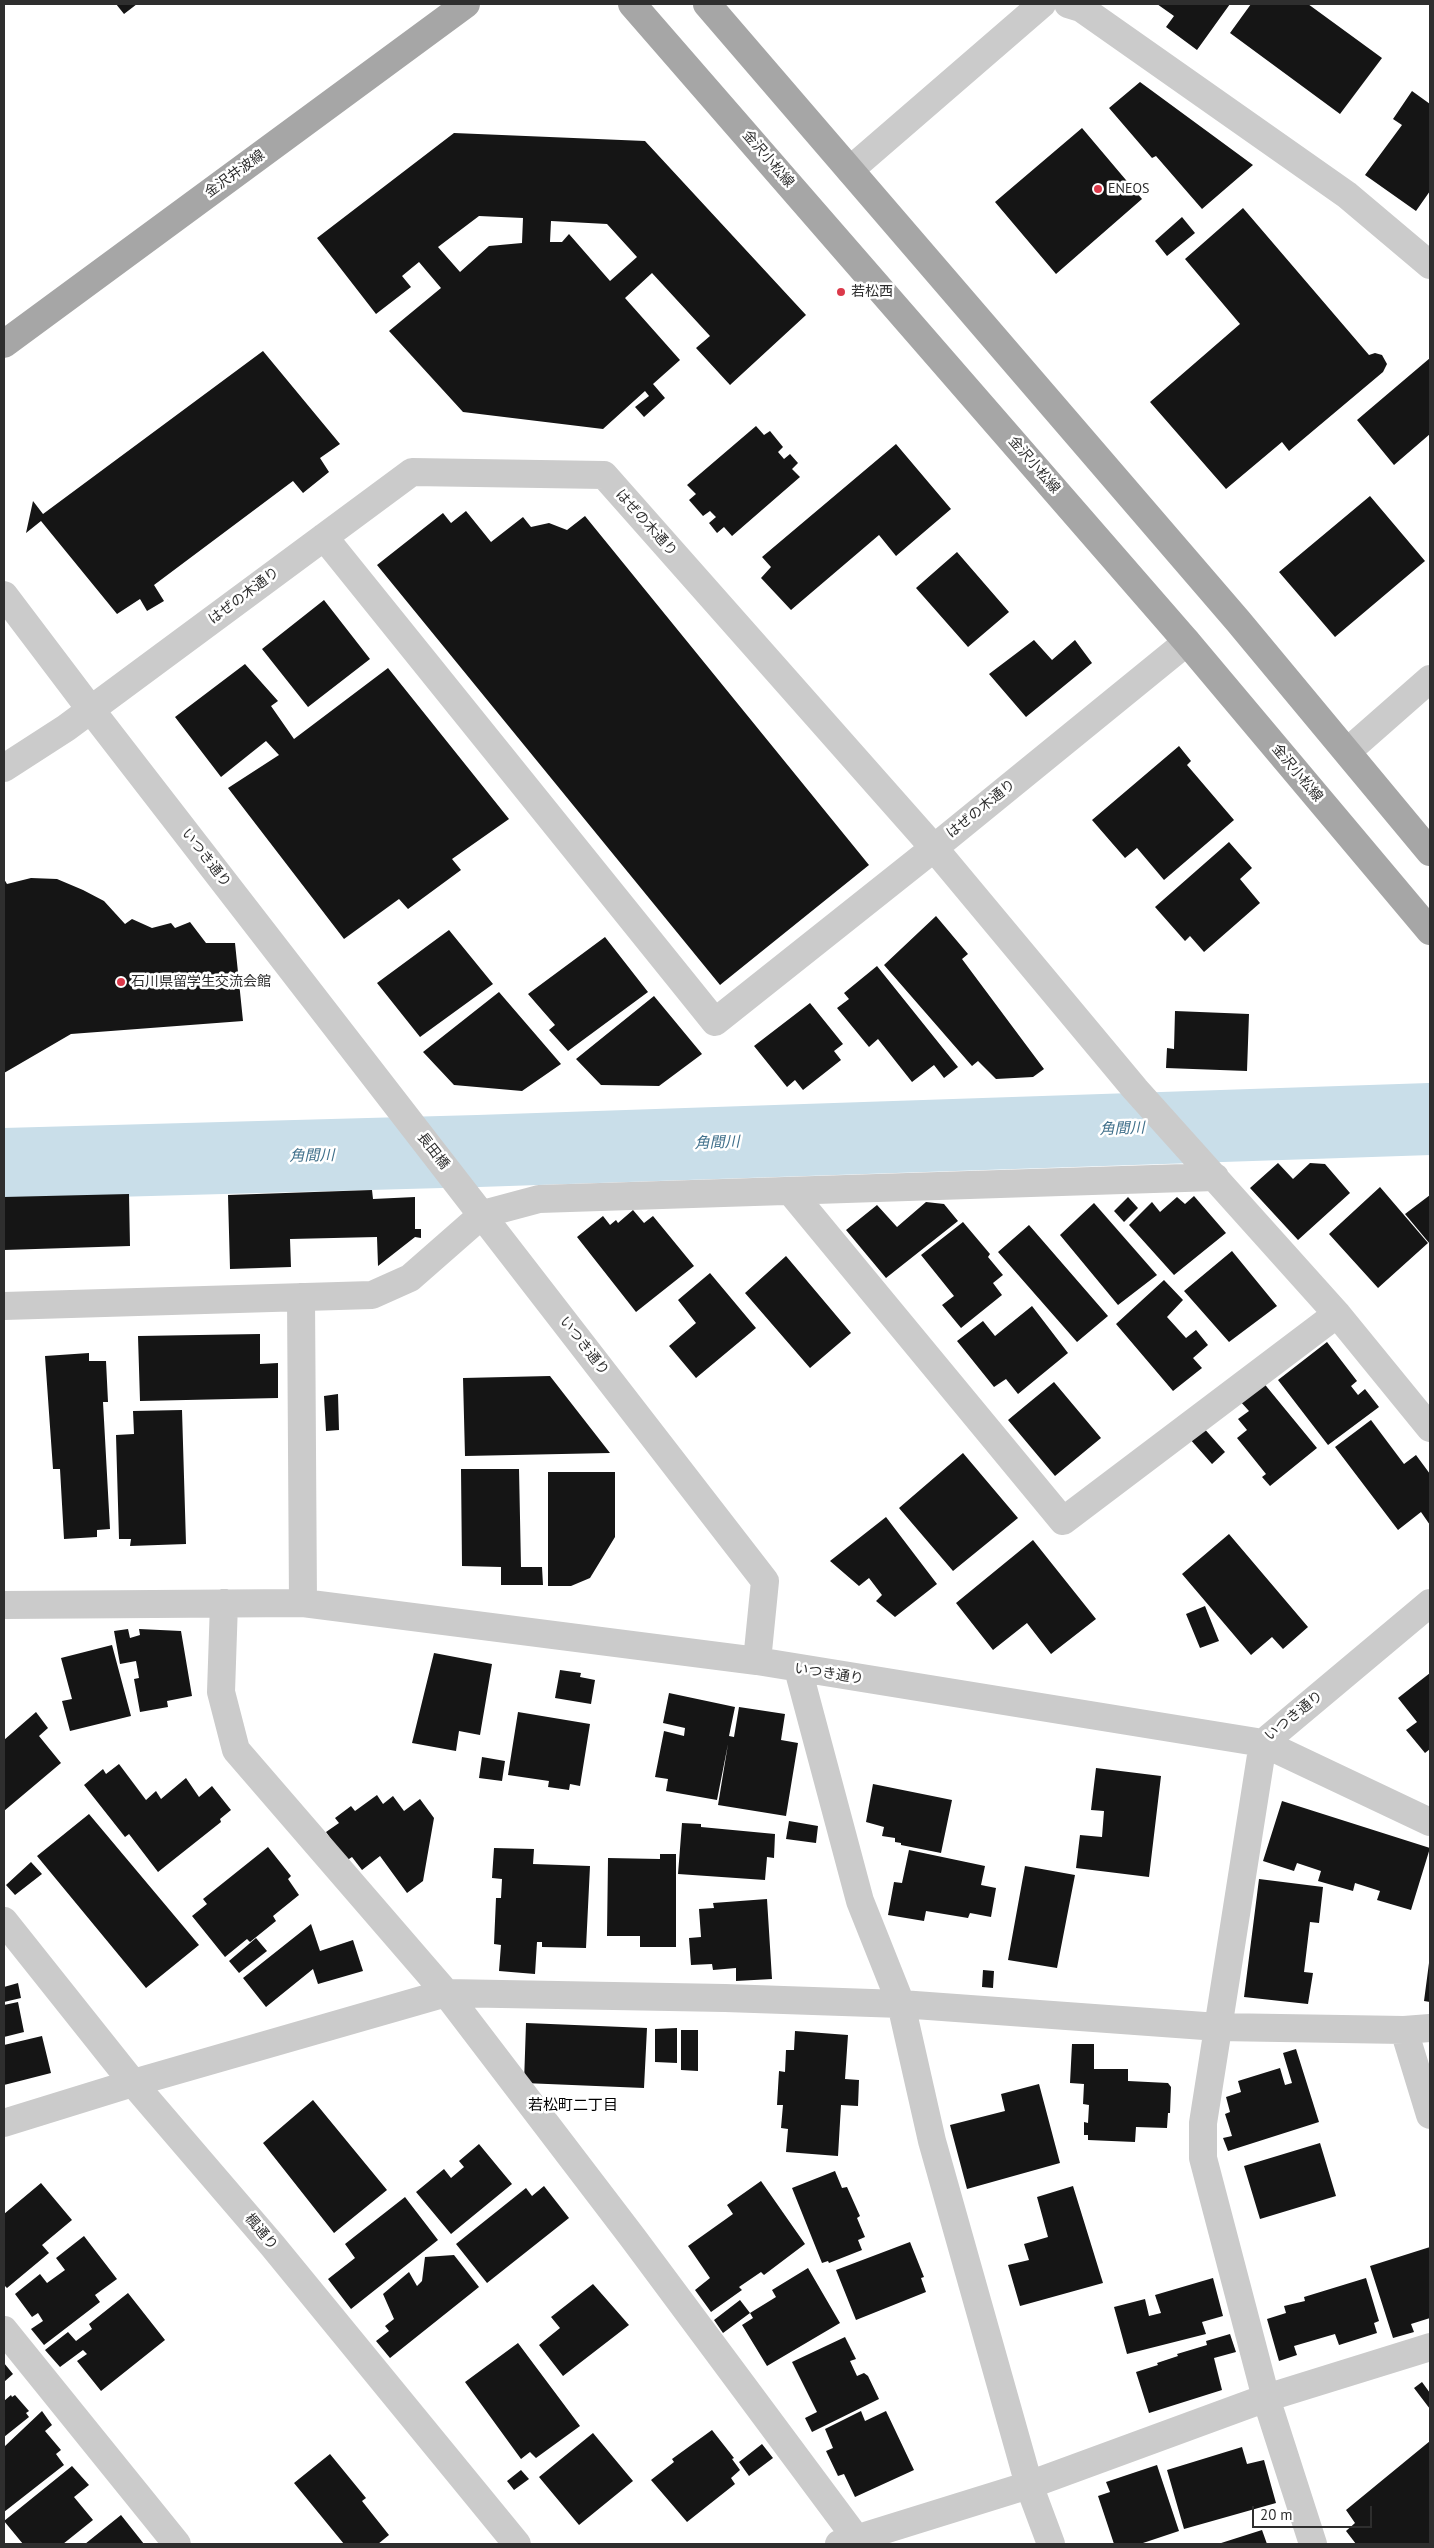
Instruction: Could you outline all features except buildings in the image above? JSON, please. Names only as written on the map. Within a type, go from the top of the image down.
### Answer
[{"type":"main road","name":"金沢井波線","points":[[4,344],[466,4]]},
{"type":"main road","name":"金沢小松線","points":[[632,4],[1187,642],[1430,931]]},
{"type":"main road","points":[[707,4],[1348,751],[1430,852]]},
{"type":"street","points":[[850,170],[1042,4]]},
{"type":"street","points":[[1068,4],[1081,8],[1347,195],[1430,265]]},
{"type":"street","name":"はぜの木通り","points":[[4,768],[90,710],[412,472],[604,475],[934,848],[1187,642]]},
{"type":"street","points":[[324,537],[715,1022],[934,848],[1148,1104],[1337,1314],[1430,1428]]},
{"type":"street","name":"いつき通り","points":[[4,595],[90,710],[410,1120]]},
{"type":"street","points":[[1348,751],[1430,678]]},
{"type":"street","name":"長田橋","points":[[410,1120],[457,1182]]},
{"type":"street","points":[[4,1306],[372,1295],[410,1278],[483,1214],[539,1199],[1215,1177]]},
{"type":"street","name":"いつき通り","points":[[457,1182],[765,1581],[757,1661],[1263,1743],[1430,1603]]},
{"type":"street","points":[[791,1192],[1063,1520],[1337,1314]]},
{"type":"street","points":[[301,1296],[303,1603]]},
{"type":"street","points":[[224,1603],[221,1692],[236,1750],[446,1993],[633,2238],[847,2541],[1029,2485],[1266,2398],[1430,2347]]},
{"type":"street","points":[[4,1605],[303,1603],[757,1661]]},
{"type":"street","points":[[798,1669],[860,1901],[901,2004],[932,2141],[1029,2485],[1051,2544]]},
{"type":"street","points":[[1313,2544],[1266,2398],[1203,2158],[1204,2122],[1263,1743],[1430,1822]]},
{"type":"street","name":"楓通り","points":[[4,1921],[133,2083],[272,2245],[517,2544]]},
{"type":"street","points":[[4,2123],[133,2083],[446,1993],[725,1998],[901,2004],[1218,2027],[1417,2029],[1430,2115]]},
{"type":"street","points":[[4,2330],[177,2544]]},
{"type":"waterway","name":"角間川","points":[[4,1164],[478,1151],[1430,1119]]},
{"type":"place","name":"ENEOS","points":[[1098,189]]},
{"type":"place","name":"若松西","points":[[841,292]]},
{"type":"place","name":"石川県留学生交流会館","points":[[121,982]]},
{"type":"district","name":"若松町二丁目","points":[[573,2106]]}]
